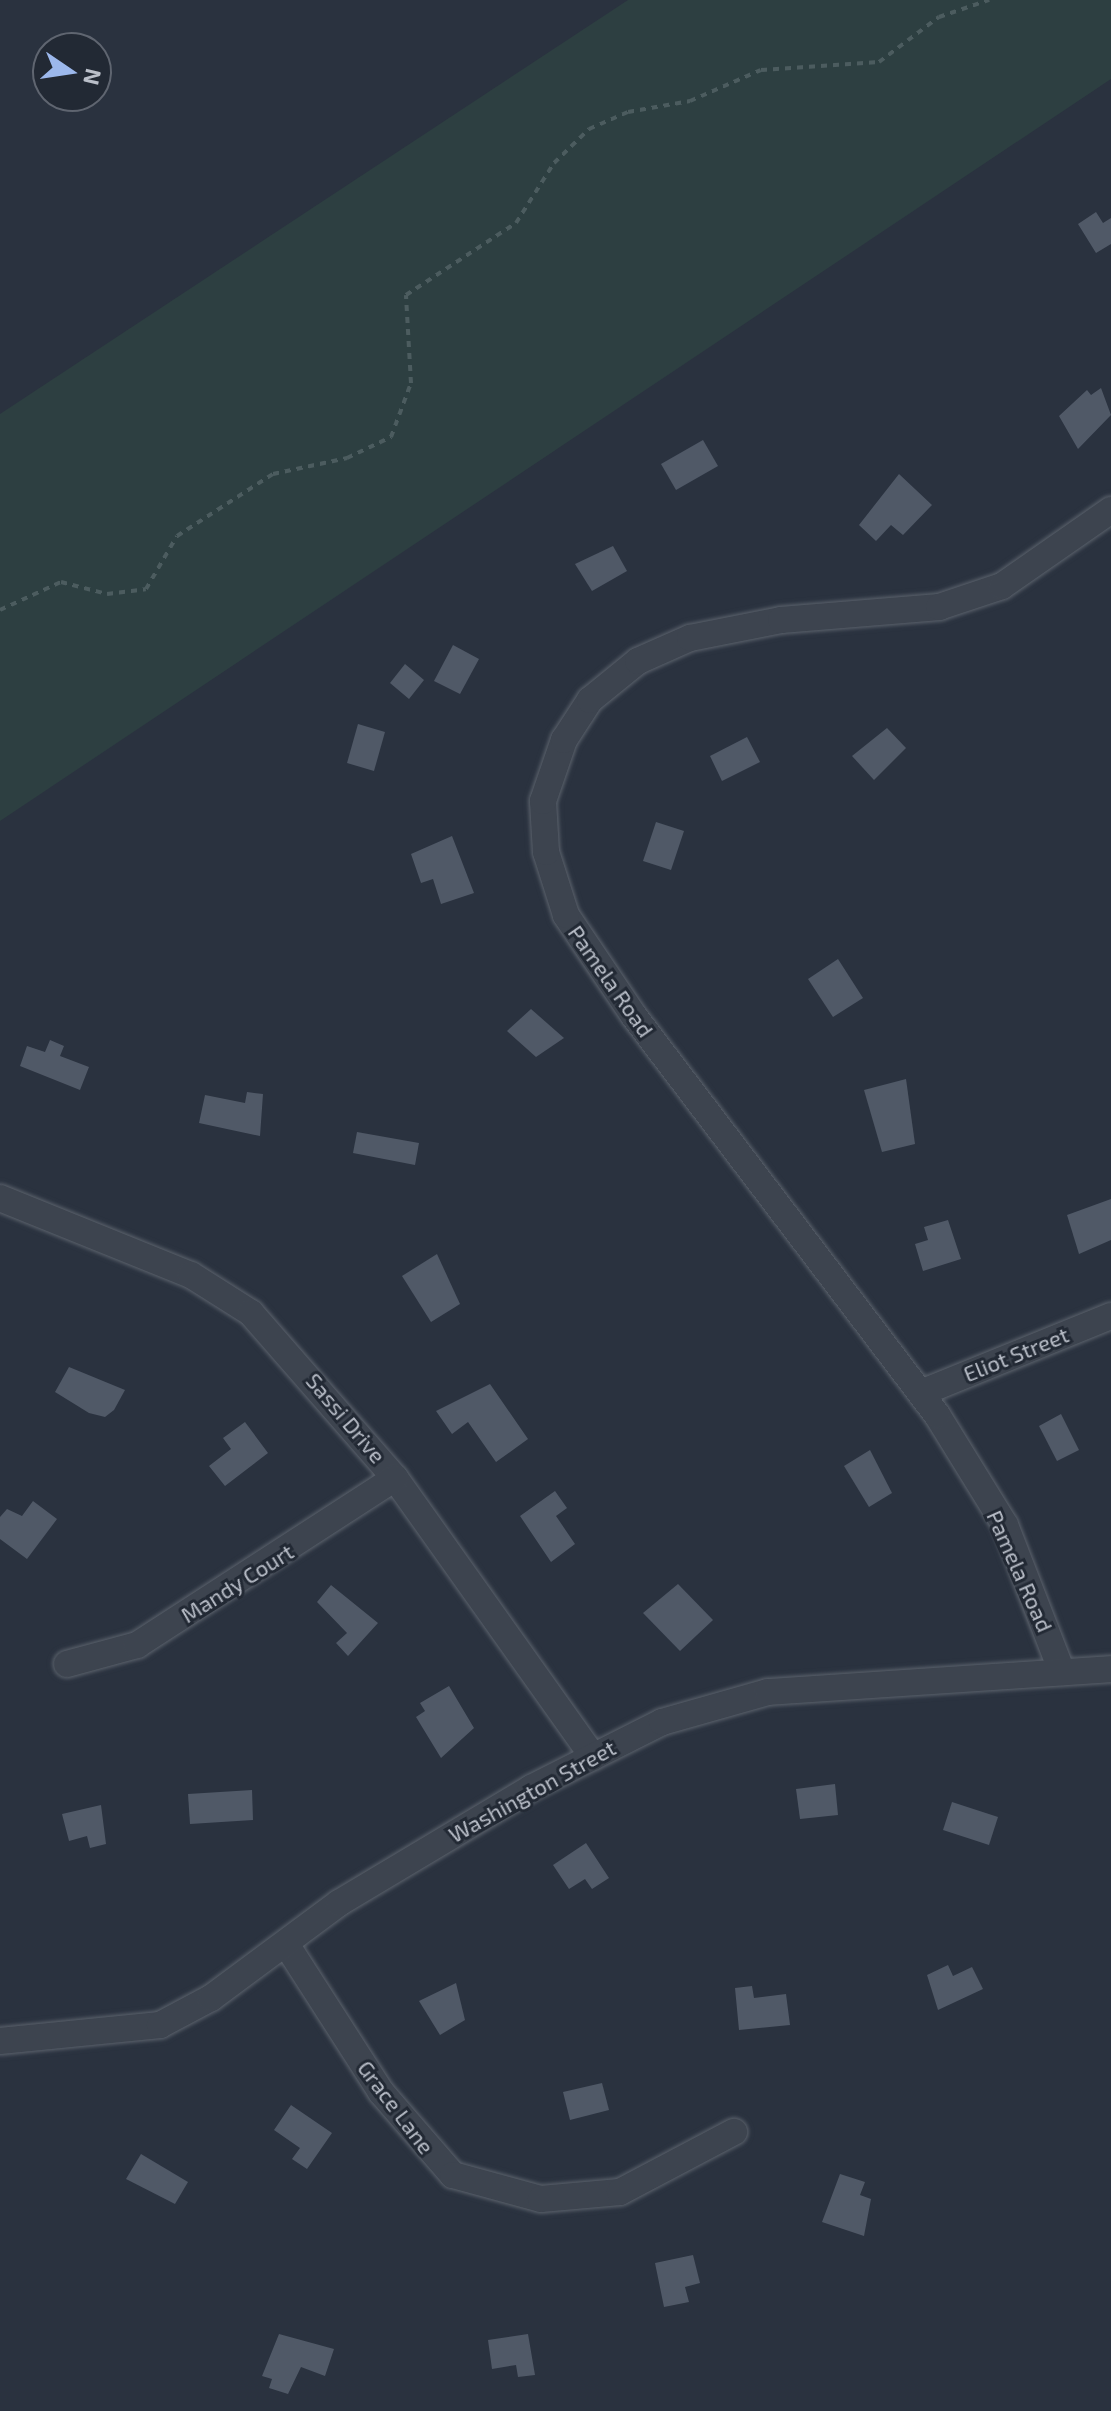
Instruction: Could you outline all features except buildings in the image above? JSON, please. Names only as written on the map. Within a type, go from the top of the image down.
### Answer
[{"type":"street","name":"Pamela Road","points":[[1062,1672],[1005,1525],[921,1393],[634,1016],[566,915],[546,852],[543,801],[564,740],[590,700],[638,661],[690,638],[781,620],[939,607],[1002,586],[1111,510]]},
{"type":"street","name":"Sassi Drive","points":[[0,1198],[191,1275],[251,1313],[395,1478],[593,1757]]},
{"type":"street","name":"Eliot Street","points":[[921,1393],[1111,1316]]},
{"type":"street","name":"Mandy Court","points":[[67,1664],[137,1645],[395,1478]]},
{"type":"street","name":"Washington Street","points":[[0,2041],[160,2025],[286,1944],[339,1903],[593,1757],[662,1722],[768,1692],[1111,1669]]},
{"type":"street","name":"Grace Lane","points":[[286,1944],[381,2092],[453,2175],[541,2199],[620,2192],[734,2132]]},
{"type":"path","points":[[0,610],[61,582],[107,594],[146,589],[177,536],[273,474],[347,458],[391,437],[411,383],[406,295],[422,278],[466,259],[516,223],[554,163],[589,129],[628,112],[690,101],[761,70],[879,62],[939,17],[989,0]]},
{"type":"shaded area","points":[[628,0],[1111,0],[1111,79],[0,821],[0,414]]}]
